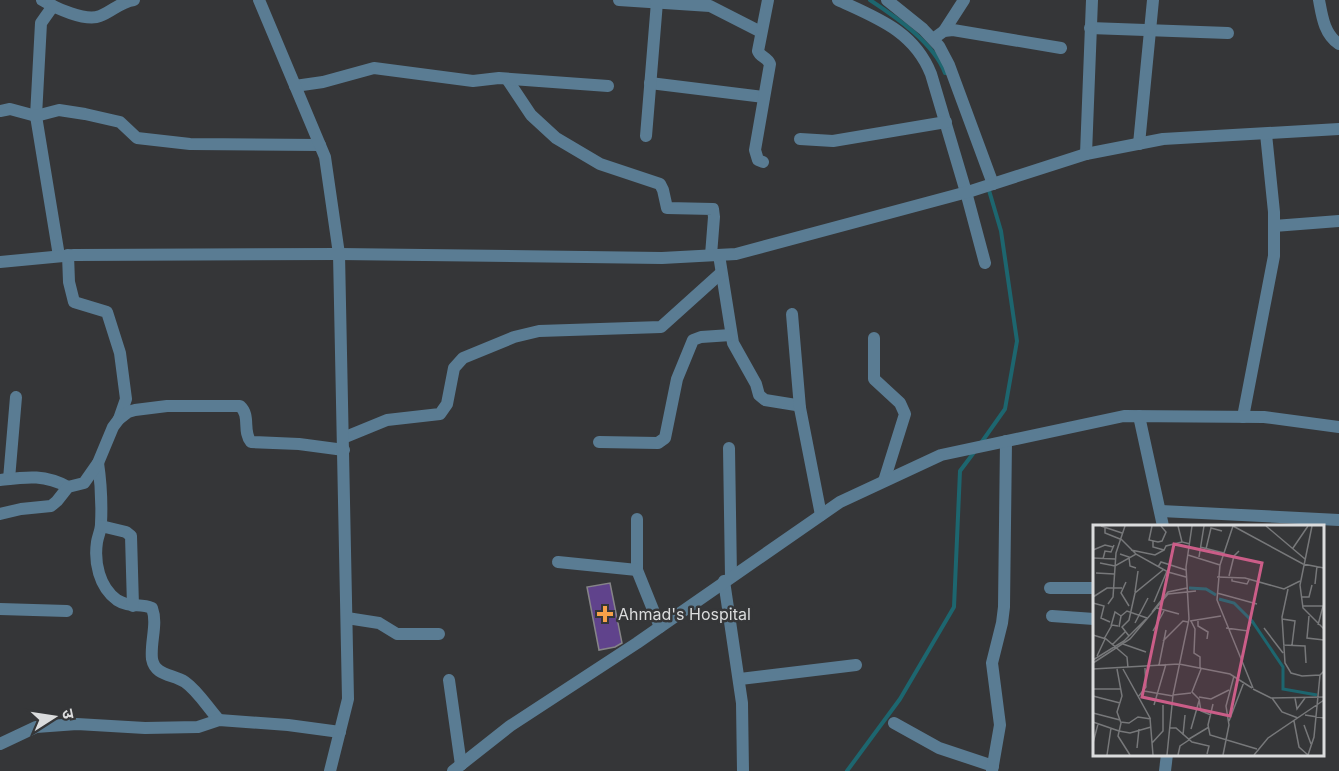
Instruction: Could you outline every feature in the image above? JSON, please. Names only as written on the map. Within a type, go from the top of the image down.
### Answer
[{"type":"street","points":[[0,514],[51,506],[68,487],[84,483],[98,464],[126,399],[120,353],[107,312],[74,302],[36,116],[41,23],[48,3],[92,18],[119,4],[134,0]]},
{"type":"street","points":[[259,0],[325,158],[339,254],[348,699],[330,771]]},
{"type":"street","points":[[619,0],[710,6],[760,32]]},
{"type":"street","points":[[763,162],[758,160],[755,150],[770,64],[758,51],[768,0]]},
{"type":"street","points":[[838,0],[879,19],[905,36],[919,50],[931,74],[969,191],[985,263]]},
{"type":"street","points":[[887,0],[902,10],[939,46],[949,65],[991,185]]},
{"type":"street","points":[[933,39],[944,31],[964,0]]},
{"type":"street","points":[[1086,154],[1092,0]]},
{"type":"street","points":[[1139,144],[1153,0]]},
{"type":"street","points":[[1319,0],[1330,37],[1339,44]]},
{"type":"street","points":[[646,136],[657,2]]},
{"type":"street","points":[[1090,28],[1228,33]]},
{"type":"street","points":[[944,31],[953,30],[1061,48]]},
{"type":"street","points":[[295,86],[323,82],[374,68],[473,81],[507,79],[608,86]]},
{"type":"street","points":[[507,79],[531,115],[563,143],[600,164],[657,182],[663,190],[667,208],[712,208],[715,255],[721,273],[731,335],[736,350],[762,399],[796,405],[800,408]]},
{"type":"street","points":[[650,83],[764,97]]},
{"type":"street","points":[[0,111],[9,110],[36,116],[59,110],[86,114],[120,122],[137,138],[190,144],[320,144]]},
{"type":"street","points":[[801,139],[833,141],[946,122]]},
{"type":"street","points":[[0,262],[63,256],[339,254],[662,258],[736,254],[991,185],[1086,154],[1163,139],[1339,129]]},
{"type":"street","points":[[1243,417],[1274,256],[1274,226],[1266,134]]},
{"type":"street","points":[[1274,226],[1339,221]]},
{"type":"street","points":[[119,419],[135,410],[167,406],[235,405],[244,409],[247,436],[251,442],[344,444],[387,420],[440,414],[447,404],[454,368],[463,358],[514,337],[539,331],[661,327],[721,273]]},
{"type":"street","points":[[792,314],[800,408],[821,515]]},
{"type":"street","points":[[599,442],[658,443],[663,441],[677,379],[693,340],[701,336],[731,335]]},
{"type":"street","points":[[874,338],[874,379],[900,404],[905,414],[884,481]]},
{"type":"street","points":[[16,397],[4,480],[42,477],[50,478],[68,487]]},
{"type":"street","points":[[457,768],[510,726],[660,627],[840,502],[941,455],[1124,416],[1264,417],[1339,427]]},
{"type":"street","points":[[1139,416],[1163,525]]},
{"type":"street","points":[[894,723],[939,748],[993,769],[1000,724],[992,663],[1004,607],[1000,442]]},
{"type":"street","points":[[729,448],[728,579],[743,711],[743,771]]},
{"type":"street","points":[[98,464],[102,491],[101,526],[96,556],[103,584],[118,601],[133,606],[152,608],[154,666],[159,671],[184,681],[219,720]]},
{"type":"street","points":[[1161,511],[1339,520]]},
{"type":"street","points":[[638,519],[637,570],[660,627]]},
{"type":"street","points":[[101,526],[126,532],[131,536],[133,606]]},
{"type":"street","points":[[558,562],[637,570]]},
{"type":"street","points":[[1050,588],[1093,588]]},
{"type":"street","points":[[0,609],[68,611]]},
{"type":"street","points":[[1052,616],[1093,619]]},
{"type":"street","points":[[347,618],[379,623],[398,634],[438,634]]},
{"type":"street","points":[[740,680],[856,665]]},
{"type":"street","points":[[449,680],[457,768]]},
{"type":"street","points":[[0,744],[36,727],[77,724],[145,728],[198,727],[219,720],[288,724],[340,732]]},
{"type":"street","points":[[1165,771],[1167,756]]},
{"type":"building","points":[[610,583],[622,643],[599,650],[587,587]]},
{"type":"waterway","points":[[870,0],[923,41],[940,62],[945,73]]},
{"type":"waterway","points":[[981,443],[1005,409],[1017,341],[1001,231],[988,187]]},
{"type":"waterway","points":[[847,771],[900,699],[954,607],[960,471],[975,451]]},
{"type":"place","name":"Ahmad's Hospital","points":[[605,614]]}]
